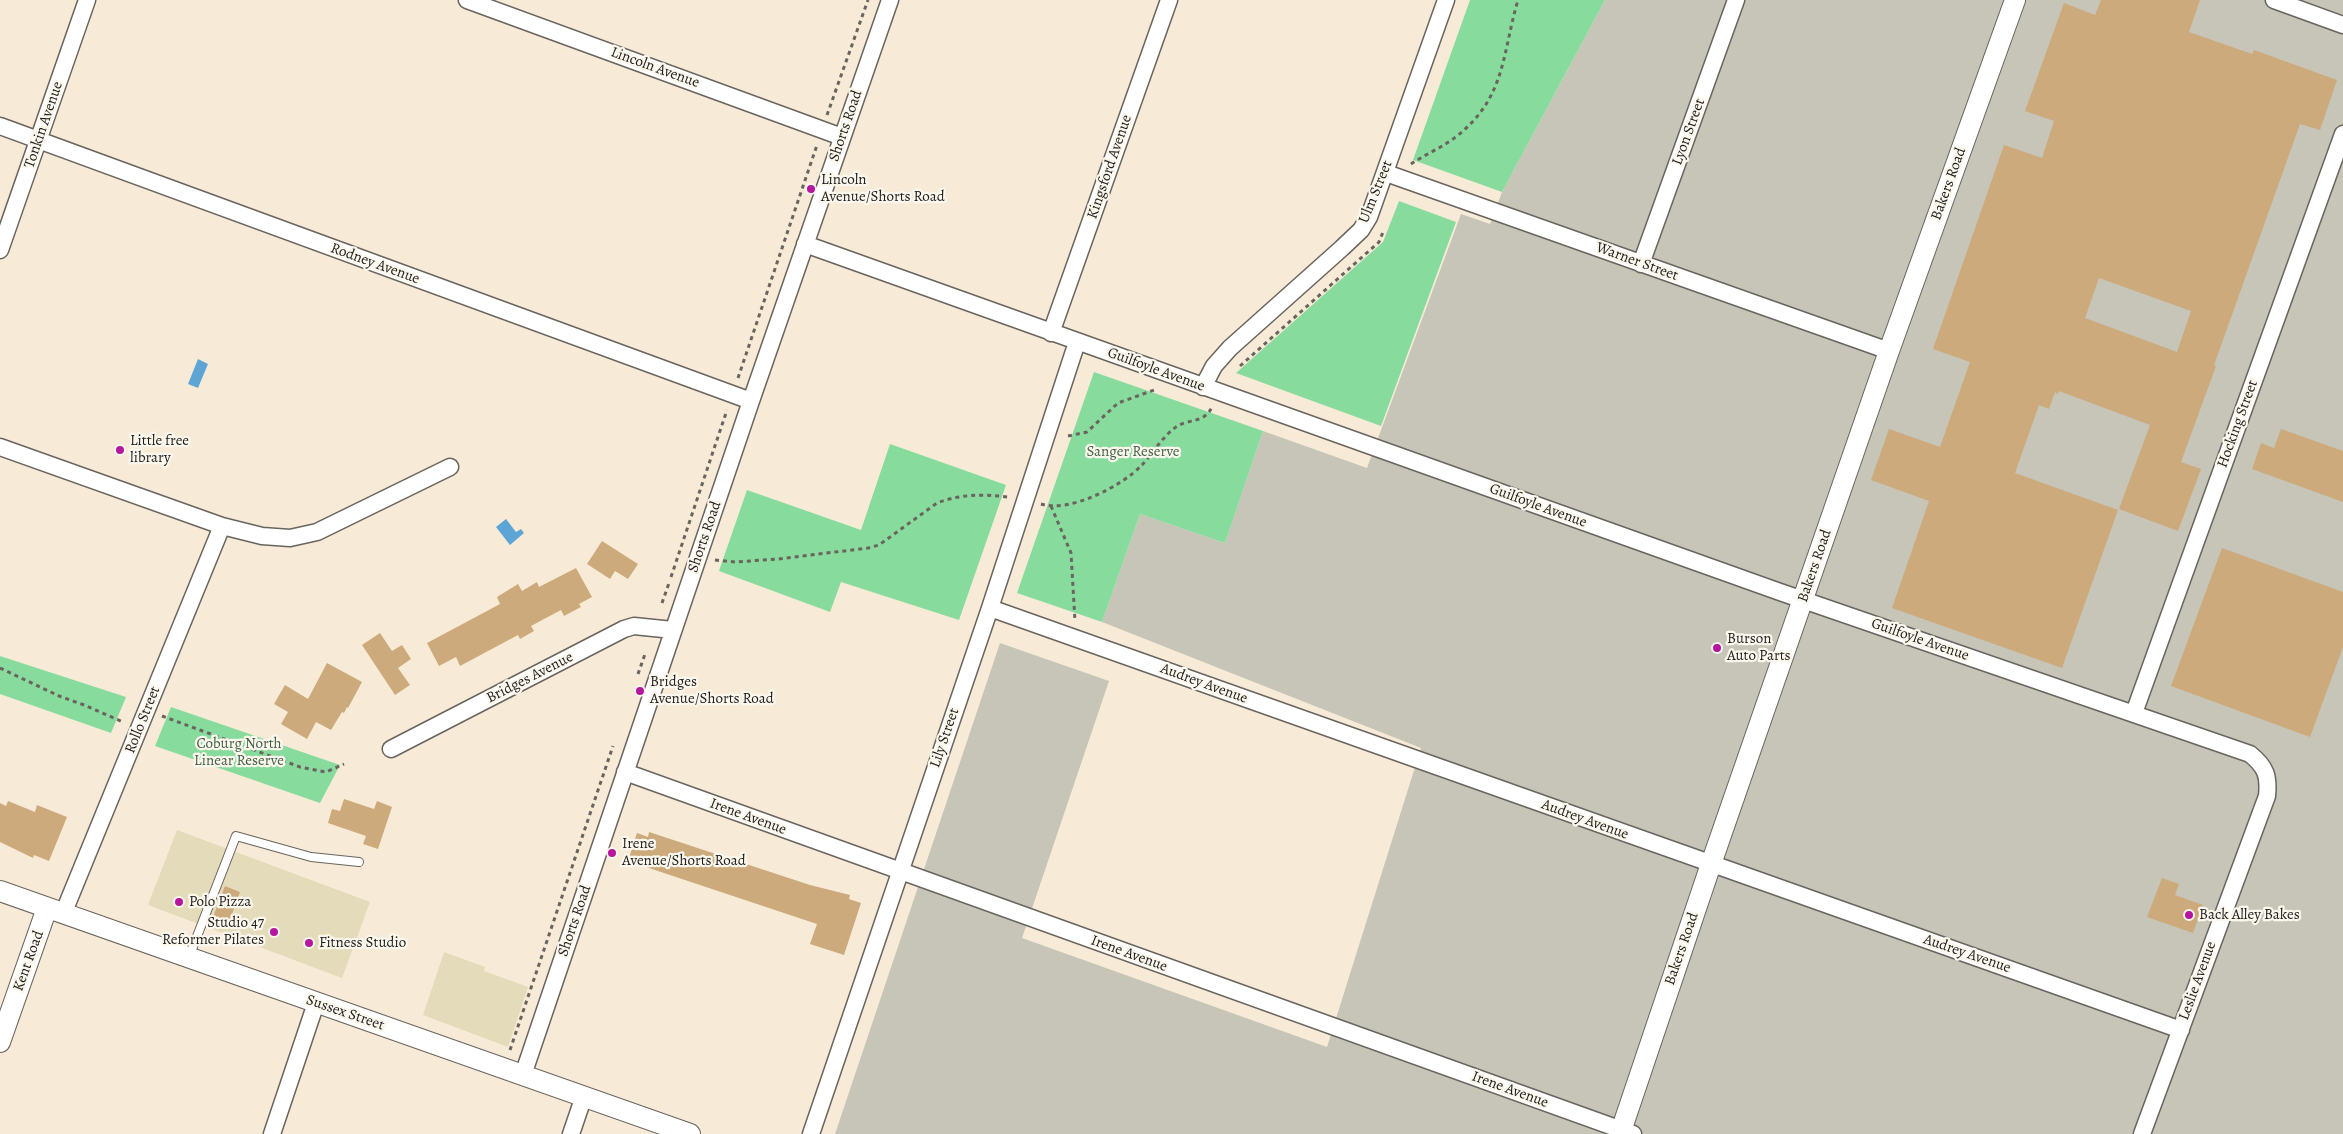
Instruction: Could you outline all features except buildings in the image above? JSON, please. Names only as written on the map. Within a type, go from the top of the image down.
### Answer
[{"type":"street","name":"Tonkin Avenue","points":[[0,250],[87,0]]},
{"type":"street","name":"Lincoln Avenue","points":[[467,0],[842,137]]},
{"type":"street","name":"Shorts Road","points":[[523,1075],[751,401],[890,0]]},
{"type":"street","name":"Kingsford Avenue","points":[[1051,333],[1169,0]]},
{"type":"street","name":"Ulm Street","points":[[1203,387],[1214,366],[1230,348],[1361,230],[1369,217],[1386,173],[1446,0]]},
{"type":"street","name":"Lyon Street","points":[[1641,264],[1736,0]]},
{"type":"street","name":"Bakers Road","points":[[1625,1133],[1711,864],[1889,351],[2015,0]]},
{"type":"street","points":[[2274,0],[2343,25]]},
{"type":"street","name":"Rodney Avenue","points":[[0,126],[751,401]]},
{"type":"street","name":"Hocking Street","points":[[2134,713],[2343,134]]},
{"type":"street","name":"Warner Street","points":[[1386,173],[1889,351]]},
{"type":"street","name":"Guilfoyle Avenue","points":[[805,244],[1803,600],[2250,754],[2266,770]]},
{"type":"street","name":"Lily Street","points":[[811,1134],[990,608],[1077,342]]},
{"type":"street","points":[[0,447],[222,526],[262,536],[302,537],[317,532],[450,467]]},
{"type":"street","name":"Rollo Street","points":[[55,911],[148,710],[222,526]]},
{"type":"street","name":"Audrey Avenue","points":[[990,608],[2180,1030]]},
{"type":"street","name":"Bridges Avenue","points":[[391,749],[624,629],[634,626],[654,626],[673,630]]},
{"type":"street","name":"Leslie Avenue","points":[[2142,1134],[2267,796],[2268,782],[2266,770]]},
{"type":"street","name":"Irene Avenue","points":[[625,772],[1625,1133]]},
{"type":"street","name":"Sussex Street","points":[[0,892],[690,1134]]},
{"type":"street","name":"Kent Road","points":[[0,1042],[55,911]]},
{"type":"street","points":[[272,1134],[316,1003]]},
{"type":"street","points":[[571,1134],[584,1096]]},
{"type":"lane","points":[[189,957],[236,836],[311,857],[359,862]]},
{"type":"path","points":[[635,682],[822,130],[868,0]]},
{"type":"path","points":[[1068,436],[1087,432],[1118,403],[1154,390]]},
{"type":"path","points":[[1051,506],[1071,553],[1074,638]]},
{"type":"path","points":[[0,668],[59,696],[140,728]]},
{"type":"path","points":[[148,710],[239,746],[300,767],[326,772],[344,764]]},
{"type":"path","points":[[510,1050],[614,744]]},
{"type":"shaded area","points":[[1605,0],[2343,0],[2343,1134],[835,1134],[1000,643],[1109,681],[1022,938],[1327,1047],[1421,748],[1102,622],[1140,514],[1225,543],[1263,431],[1367,468],[1461,214],[1490,224],[1502,192]]},
{"type":"shaded area","points":[[177,830],[370,902],[342,978],[148,905]]},
{"type":"shaded area","points":[[444,952],[485,967],[484,971],[528,987],[508,1047],[423,1015]]},
{"type":"green space","points":[[1470,0],[1605,0],[1502,192],[1413,160]]},
{"type":"green space","points":[[1399,201],[1456,222],[1381,426],[1236,373],[1383,242]]},
{"type":"green space","name":"Sanger Reserve","points":[[1094,372],[1263,431],[1225,543],[1140,514],[1102,622],[1017,593]]},
{"type":"green space","points":[[890,444],[1006,485],[959,620],[841,582],[830,612],[719,571],[747,490],[861,530]]},
{"type":"green space","points":[[0,656],[126,697],[111,733],[0,694]]},
{"type":"green space","name":"Coburg North Linear Reserve","points":[[171,707],[340,765],[320,803],[155,746]]},
{"type":"water","points":[[198,359],[208,364],[198,388],[188,384]]},
{"type":"water","points":[[506,519],[516,532],[521,529],[524,533],[510,545],[496,527]]},
{"type":"place","name":"Lincoln Avenue/Shorts Road","points":[[811,189]]},
{"type":"place","name":"Little free library","points":[[120,450]]},
{"type":"place","name":"Burson Auto Parts","points":[[1717,648]]},
{"type":"place","name":"Bridges Avenue/Shorts Road","points":[[640,691]]},
{"type":"place","name":"Irene Avenue/Shorts Road","points":[[612,853]]},
{"type":"place","name":"Polo Pizza","points":[[179,902]]},
{"type":"place","name":"Back Alley Bakes","points":[[2189,915]]},
{"type":"place","name":"Studio 47 Reformer Pilates","points":[[274,932]]},
{"type":"place","name":"Fitness Studio","points":[[309,943]]}]
